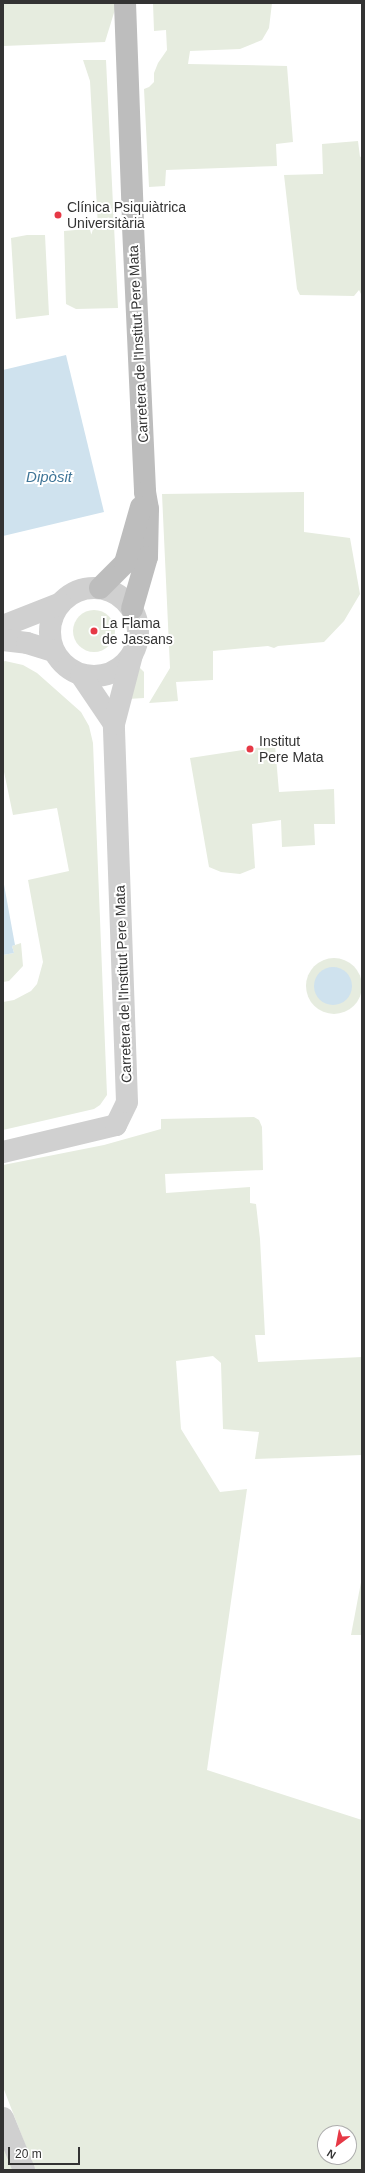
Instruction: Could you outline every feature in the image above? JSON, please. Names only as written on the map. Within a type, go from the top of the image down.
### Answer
[{"type":"street","name":"Carretera de l'Institut Pere Mata","points":[[125,3],[145,492],[148,509],[147,557],[132,609]]},
{"type":"street","name":"Carretera de l'Institut Pere Mata","points":[[100,588],[125,563],[145,492]]},
{"type":"street","points":[[3,626],[61,603],[75,592],[91,588],[100,588],[118,595],[132,609],[138,623],[138,634],[132,655],[119,669],[110,674],[91,676],[81,675],[65,666],[54,651],[50,637],[51,622],[61,603]]},
{"type":"street","points":[[3,640],[27,643],[54,651]]},
{"type":"street","name":"Carretera de l'Institut Pere Mata","points":[[3,1152],[116,1126],[127,1102],[114,724],[132,655]]},
{"type":"street","points":[[81,675],[114,724]]},
{"type":"street","points":[[3,2118],[24,2170]]},
{"type":"shaded area","points":[[3,3],[117,3],[105,42],[3,46]]},
{"type":"shaded area","points":[[153,3],[272,3],[269,28],[262,40],[240,49],[190,51],[188,64],[287,66],[293,142],[276,144],[277,166],[166,170],[165,186],[149,187],[144,89],[149,87],[154,82],[154,73],[158,63],[167,50],[166,30],[154,31]]},
{"type":"shaded area","points":[[83,60],[106,60],[118,308],[76,309],[66,304],[64,231],[98,228],[90,81]]},
{"type":"shaded area","points":[[358,141],[360,157],[362,156],[362,296],[359,290],[354,296],[300,295],[297,289],[284,175],[323,174],[322,144]]},
{"type":"shaded area","points":[[27,235],[45,235],[49,315],[16,319],[11,238]]},
{"type":"shaded area","points":[[304,492],[304,532],[350,538],[360,594],[344,621],[324,642],[278,646],[274,648],[268,646],[213,651],[213,680],[176,682],[178,701],[149,703],[170,668],[162,494]]},
{"type":"shaded area","points":[[94,610],[109,616],[115,631],[109,646],[94,652],[79,646],[73,631],[79,616]]},
{"type":"shaded area","points":[[5,661],[23,665],[37,673],[81,712],[89,726],[93,743],[107,1095],[100,1105],[94,1109],[3,1130],[3,1002],[14,1000],[31,991],[37,984],[43,962],[28,880],[69,871],[57,808],[13,815],[3,767],[3,662]]},
{"type":"shaded area","points":[[138,666],[144,672],[144,698],[128,699]]},
{"type":"shaded area","points":[[275,745],[279,792],[334,789],[335,824],[314,824],[315,845],[282,847],[281,820],[252,824],[255,868],[240,874],[221,872],[209,867],[190,758]]},
{"type":"shaded area","points":[[21,943],[23,966],[9,981],[3,982],[3,955],[14,953],[12,946]]},
{"type":"shaded area","points":[[334,958],[345,960],[354,966],[360,975],[362,986],[360,997],[354,1006],[345,1012],[334,1014],[323,1012],[314,1006],[308,997],[306,986],[308,975],[314,966],[323,960]]},
{"type":"shaded area","points":[[254,1117],[259,1120],[262,1127],[263,1170],[165,1174],[166,1193],[250,1187],[250,1203],[256,1204],[260,1239],[265,1335],[255,1335],[258,1362],[362,1357],[362,1455],[255,1459],[259,1432],[223,1429],[221,1363],[213,1356],[176,1361],[181,1429],[220,1492],[247,1489],[207,1770],[362,1820],[362,2170],[35,2170],[3,2087],[3,1165],[104,1145],[161,1129],[161,1119]]},
{"type":"shaded area","points":[[362,1577],[362,1635],[351,1635]]},
{"type":"shaded area","points":[[3,2140],[15,2170],[3,2170]]},
{"type":"water","name":"Dipòsit","points":[[66,355],[104,512],[3,536],[3,370]]},
{"type":"water","points":[[3,879],[15,945],[12,946],[14,953],[3,955]]},
{"type":"water","points":[[333,967],[343,970],[349,976],[352,986],[349,996],[343,1002],[333,1005],[323,1002],[317,996],[314,986],[317,976],[323,970]]},
{"type":"place","name":"Clínica Psiquiàtrica Universitària","points":[[58,215]]},
{"type":"place","name":"La Flama de Jassans","points":[[94,631]]},
{"type":"place","name":"Institut Pere Mata","points":[[250,749]]}]
